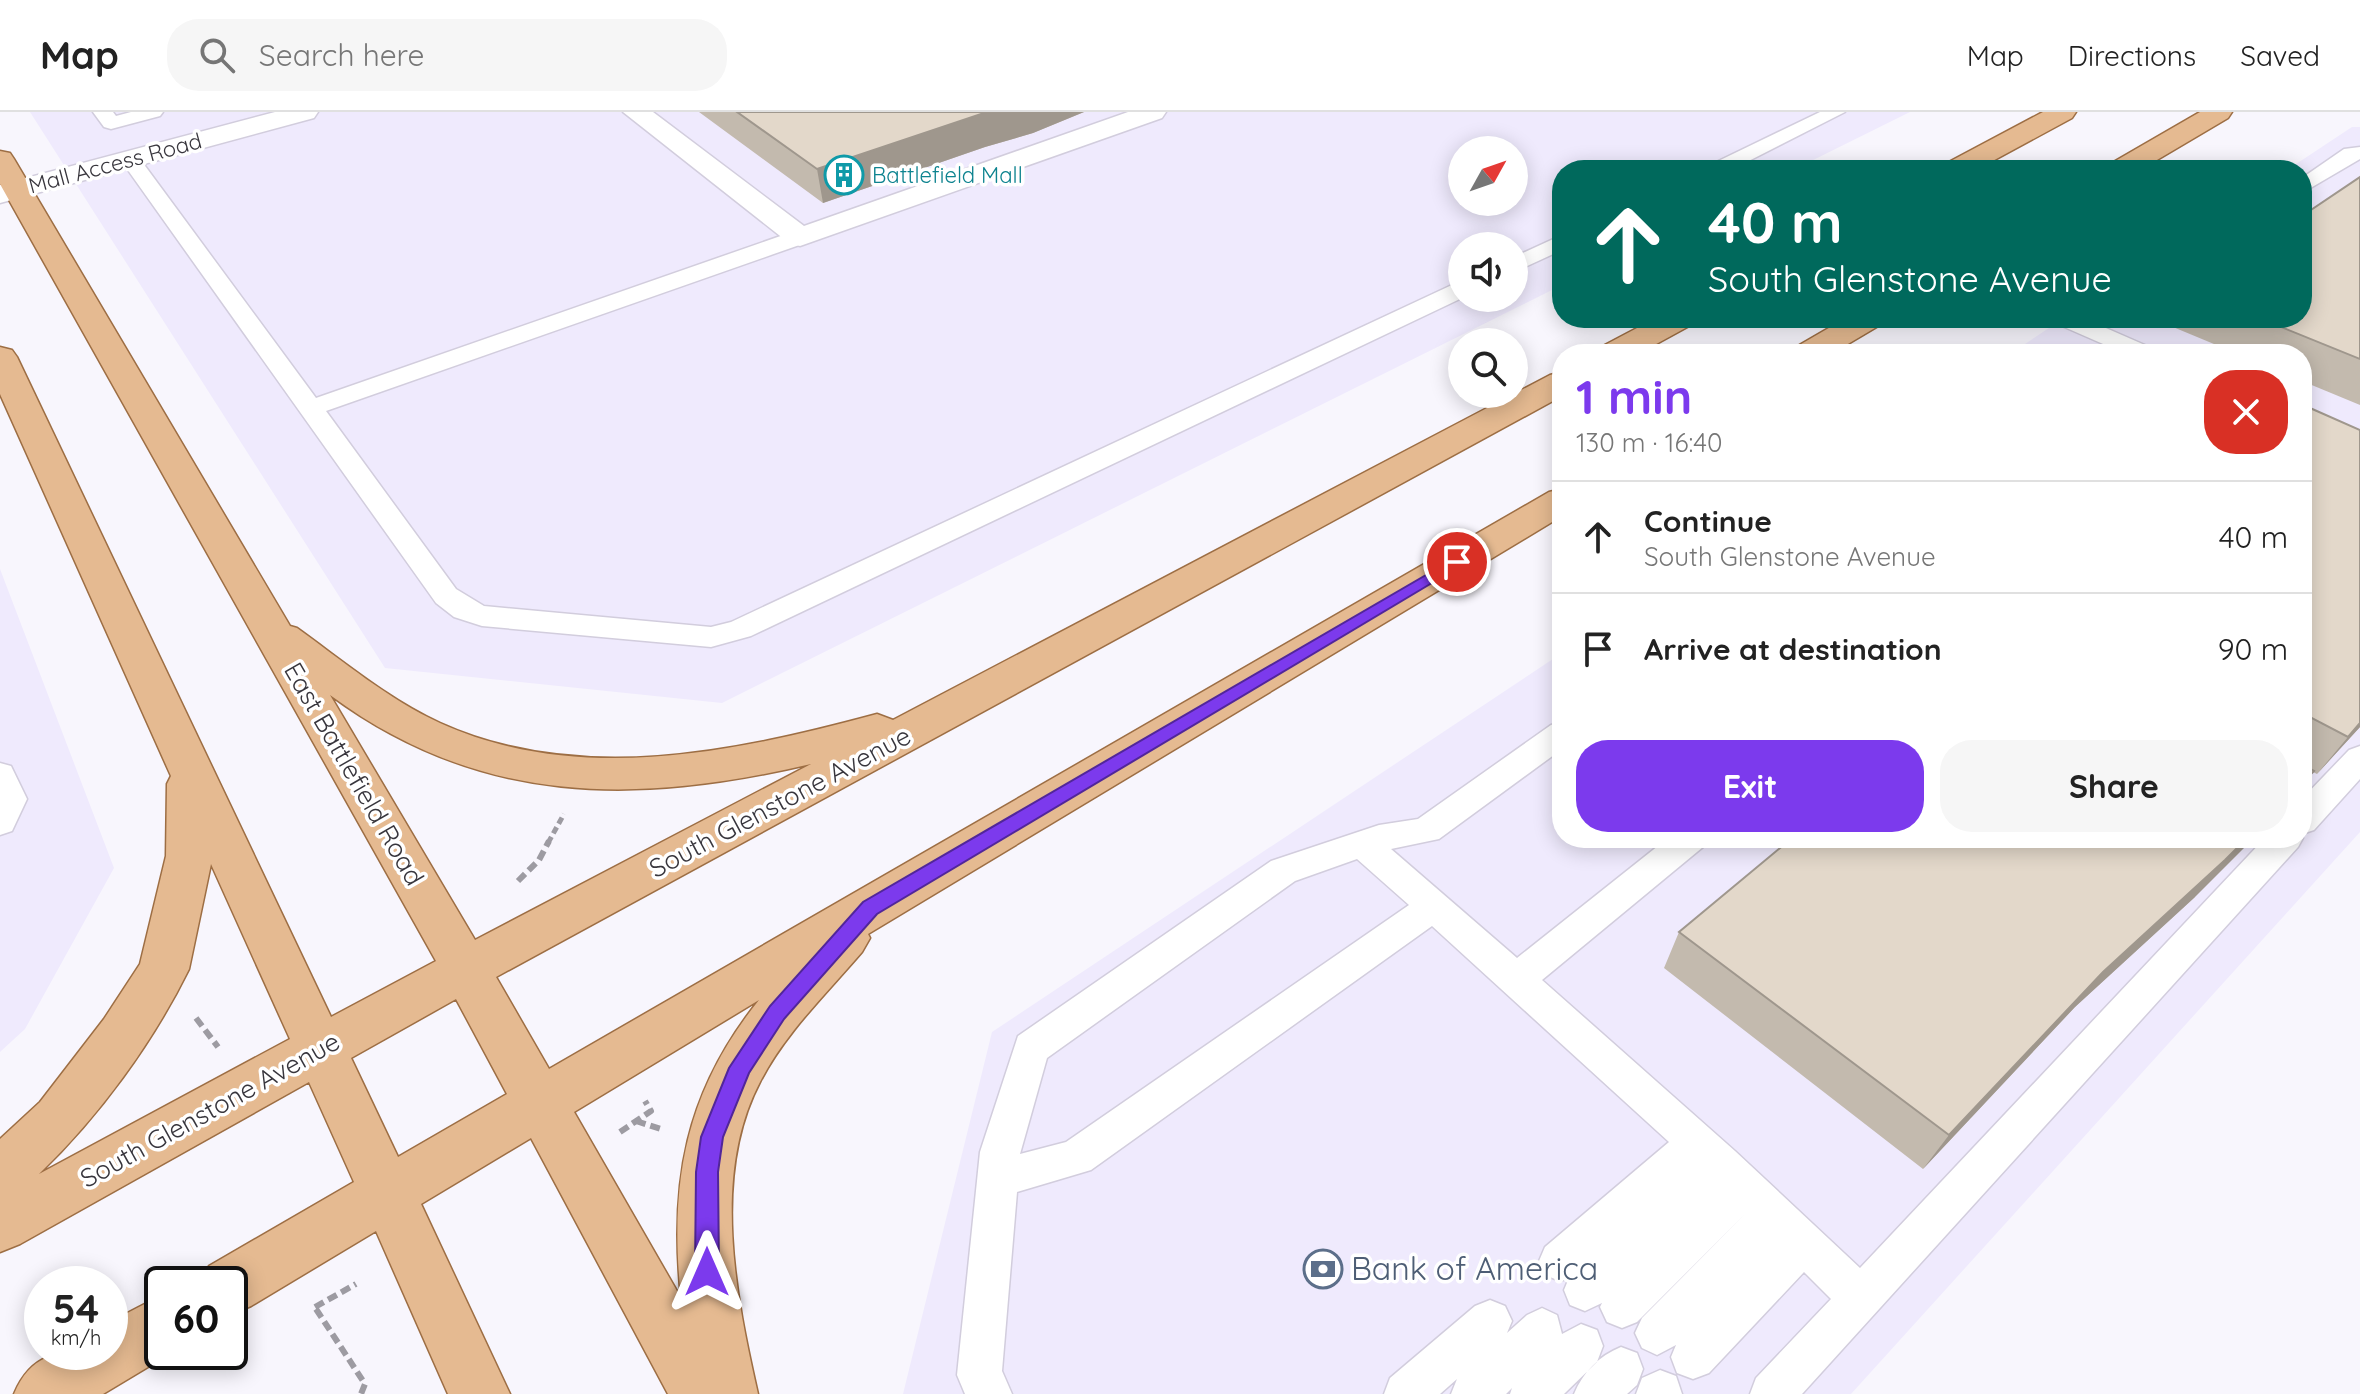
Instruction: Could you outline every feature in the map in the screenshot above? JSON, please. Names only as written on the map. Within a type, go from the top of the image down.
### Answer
[{"type":"main road","points":[[1974,160],[2063,112]]},
{"type":"main road","points":[[2137,160],[2208,118],[2233,112]]},
{"type":"main road","name":"East Battlefield Road","points":[[6,181],[271,630],[466,969],[701,1394]]},
{"type":"main road","points":[[1632,344],[1661,328]]},
{"type":"main road","points":[[1825,344],[1852,328]]},
{"type":"main road","points":[[0,357],[319,1050],[389,1192],[479,1394]]},
{"type":"main road","name":"South Glenstone Avenue","points":[[0,1225],[466,969],[1552,387]]},
{"type":"main road","points":[[248,1275],[1552,506]]},
{"type":"main road","points":[[271,630],[351,688],[424,734],[489,760],[581,776],[647,775],[724,766],[829,744],[960,705]]},
{"type":"main road","points":[[0,1175],[59,1119],[122,1035],[164,969],[189,856],[190,770]]},
{"type":"main road","points":[[727,1394],[717,1350],[707,1272],[707,1172],[712,1137],[740,1068],[777,1012],[870,908]]},
{"type":"main road","points":[[45,1394],[144,1336]]},
{"type":"street","name":"Mall Access Road","points":[[6,181],[130,159],[305,112]]},
{"type":"street","points":[[636,112],[800,237],[1153,112]]},
{"type":"lane","points":[[103,112],[111,123],[153,112]]},
{"type":"lane","points":[[1736,160],[1835,112]]},
{"type":"lane","points":[[2312,180],[2351,153],[2360,153]]},
{"type":"lane","points":[[130,159],[446,596],[464,610],[482,616],[711,637],[741,629],[1448,296]]},
{"type":"lane","points":[[2326,171],[2349,178]]},
{"type":"lane","points":[[308,409],[800,237]]},
{"type":"lane","points":[[1528,258],[1552,247]]},
{"type":"lane","points":[[2095,344],[2109,328],[2132,344]]},
{"type":"lane","points":[[990,1394],[979,1375],[1000,1152],[1031,1048],[1283,871],[1363,844],[1427,830],[1552,740]]},
{"type":"lane","points":[[2312,810],[2360,758]]},
{"type":"lane","points":[[0,775],[11,799],[0,822]]},
{"type":"lane","points":[[1363,844],[1721,1165],[1861,1298]]},
{"type":"lane","points":[[1516,980],[1679,848]]},
{"type":"lane","points":[[1772,1394],[2277,848]]},
{"type":"lane","points":[[998,1179],[1077,1157],[1433,907]]},
{"type":"lane","points":[[1721,1165],[1589,1286],[1721,1165]]},
{"type":"lane","points":[[1657,1333],[1789,1230]]},
{"type":"lane","points":[[1693,1357],[1789,1230]]},
{"type":"lane","points":[[1406,1394],[1490,1321]]},
{"type":"lane","points":[[1473,1394],[1561,1338],[1532,1394]]},
{"type":"path","points":[[511,889],[539,860],[566,812]]},
{"type":"path","points":[[635,1121],[675,1134]]},
{"type":"path","points":[[316,1309],[365,1384],[361,1394]]},
{"type":"shaded area","name":"Battlefield Mall","points":[[30,112],[1910,112],[1813,160],[1552,160],[1552,290],[1528,302],[1528,232],[1448,232],[1448,312],[1508,312],[1476,328],[1448,328],[1448,342],[722,703],[385,668]]},
{"type":"shaded area","points":[[2352,127],[2360,127],[2360,832],[1851,1394],[903,1394],[992,1032],[1552,660],[1552,848],[2312,848],[2312,344],[2025,344],[2049,328],[2312,328],[2312,160],[2302,160]]},
{"type":"shaded area","points":[[0,569],[114,868],[25,1029],[0,1052]]},
{"type":"building","points":[[737,112],[987,112],[817,169]]},
{"type":"building","points":[[2360,177],[2360,359],[2284,328],[2312,328],[2312,209]]},
{"type":"building","points":[[2312,409],[2360,430],[2360,723],[2348,737],[2312,718]]},
{"type":"building","points":[[1780,848],[2237,848],[2103,972],[1949,1135],[1679,932]]},
{"type":"place","name":"Battlefield Mall","points":[[844,175]]},
{"type":"place","name":"Bank of America","points":[[1323,1269]]},
{"type":"route","points":[[707,1272],[707,1172],[712,1137],[740,1068],[777,1012],[870,908],[1457,562]]}]
